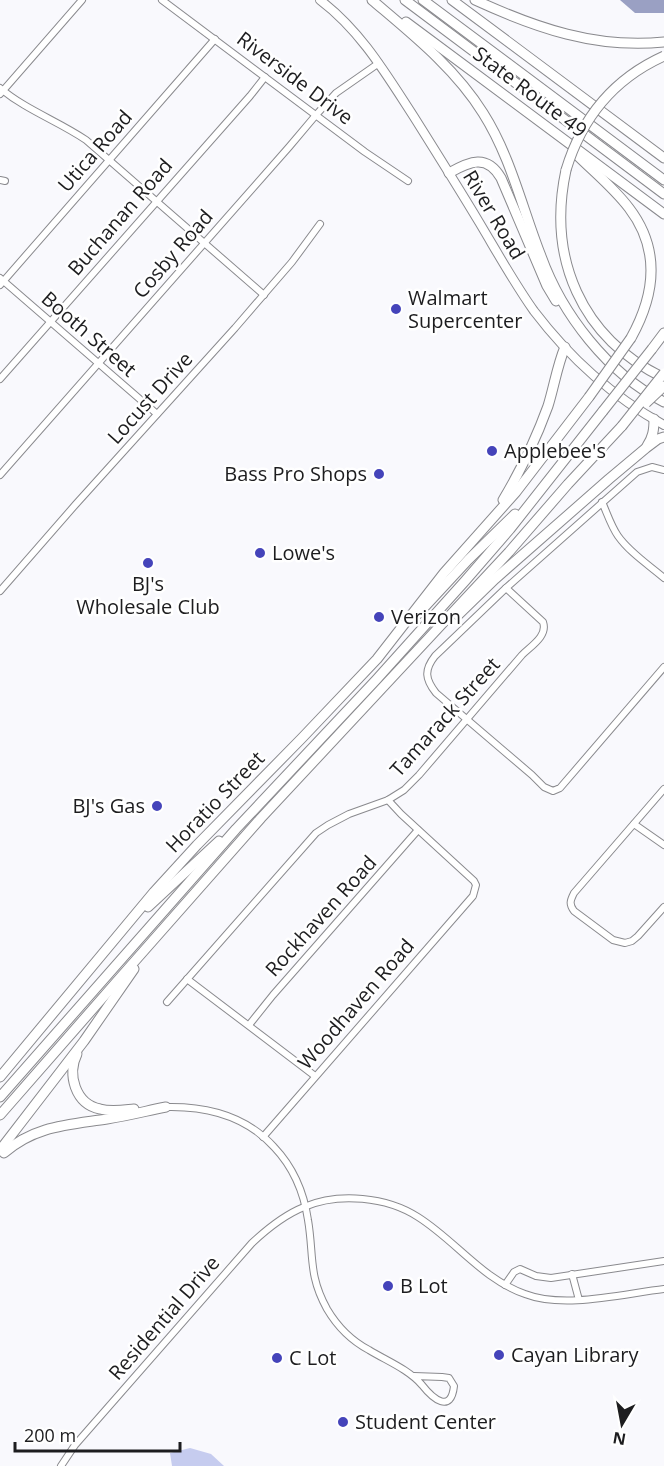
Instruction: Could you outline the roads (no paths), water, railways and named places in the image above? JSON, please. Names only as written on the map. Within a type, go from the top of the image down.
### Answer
[{"type":"highway","name":"State Route 49","points":[[373,0],[664,214]]},
{"type":"highway","points":[[373,0],[432,52],[462,84],[483,113],[508,164],[548,273],[569,311],[606,360]]},
{"type":"highway","points":[[405,0],[664,194]]},
{"type":"highway","points":[[423,0],[664,180]]},
{"type":"highway","name":"State Route 49","points":[[452,0],[664,158]]},
{"type":"highway","points":[[475,0],[531,24],[581,39],[629,44],[664,42]]},
{"type":"highway","points":[[622,426],[664,375],[633,359],[608,337],[580,300],[562,246],[560,207],[571,153],[584,126],[616,87],[630,75],[664,56]]},
{"type":"highway","points":[[489,522],[516,492],[631,339],[644,312],[649,295],[650,258],[642,230],[634,215],[615,192],[556,134]]},
{"type":"highway","points":[[449,173],[475,162],[482,162],[497,170],[547,286],[558,306],[572,325],[625,378],[664,402]]},
{"type":"highway","points":[[0,1097],[236,829],[403,650],[510,529],[664,333]]},
{"type":"highway","points":[[489,522],[518,475],[531,448],[548,405],[565,347]]},
{"type":"highway","points":[[0,1115],[261,818],[509,552],[622,426],[664,386]]},
{"type":"highway","points":[[646,448],[652,439],[654,419]]},
{"type":"highway","points":[[418,650],[646,448],[664,437]]},
{"type":"highway","points":[[394,637],[411,622],[468,560],[539,492]]},
{"type":"highway","name":"Horatio Street","points":[[0,1077],[111,942],[197,845],[376,659],[459,555],[489,522]]},
{"type":"highway","points":[[111,942],[215,844],[236,829]]},
{"type":"highway","points":[[0,1150],[84,1041],[163,929]]},
{"type":"highway","points":[[84,1041],[73,1066],[72,1077],[79,1095],[86,1102],[93,1107],[112,1111],[166,1107]]},
{"type":"highway","points":[[0,1156],[15,1143],[48,1129],[166,1107]]},
{"type":"main road","name":"River Road","points":[[320,0],[352,30],[379,63],[534,310],[565,347],[592,374],[635,409],[664,425]]},
{"type":"street","points":[[82,0],[1,91],[86,140],[264,295]]},
{"type":"street","name":"Riverside Drive","points":[[162,0],[365,152],[408,181]]},
{"type":"street","name":"Utica Road","points":[[1,281],[215,39]]},
{"type":"street","name":"Cosby Road","points":[[0,475],[336,93],[379,63]]},
{"type":"street","name":"Buchanan Road","points":[[0,379],[265,77]]},
{"type":"street","name":"Locust Drive","points":[[0,591],[264,295],[320,224]]},
{"type":"street","name":"Booth Street","points":[[1,281],[157,414]]},
{"type":"street","points":[[664,470],[652,467],[637,472],[602,502],[506,588],[435,656],[427,671],[427,679],[436,693],[544,787],[553,791],[560,788],[664,667]]},
{"type":"street","points":[[602,502],[612,526],[625,545],[664,578]]},
{"type":"street","name":"Tamarack Street","points":[[167,1002],[316,833],[349,814],[388,800],[404,790],[544,632],[543,622],[506,588]]},
{"type":"street","points":[[664,789],[574,893],[570,901],[574,911],[605,935],[620,943],[632,941],[664,907]]},
{"type":"street","points":[[388,800],[418,830]]},
{"type":"street","points":[[634,824],[664,845]]},
{"type":"street","name":"Woodhaven Road","points":[[263,1137],[473,896],[476,885],[474,881],[418,830]]},
{"type":"street","name":"Rockhaven Road","points":[[249,1025],[418,830]]},
{"type":"street","points":[[187,979],[315,1076]]},
{"type":"street","points":[[166,1107],[203,1109],[221,1113],[245,1124],[263,1137],[282,1156],[297,1182],[306,1206],[314,1278],[320,1295],[339,1326],[355,1341],[414,1376],[436,1400],[443,1402],[449,1400],[453,1395],[454,1386],[449,1378],[414,1376]]},
{"type":"street","name":"Residential Drive","points":[[61,1466],[75,1445],[252,1243],[283,1218],[306,1206],[325,1201],[356,1199],[405,1210],[438,1232],[480,1269],[505,1285],[526,1295],[543,1299],[579,1300],[664,1289]]},
{"type":"street","points":[[505,1285],[517,1270],[551,1278],[664,1261]]},
{"type":"street","points":[[572,1274],[579,1300]]},
{"type":"place","name":"Walmart Supercenter","points":[[396,309]]},
{"type":"place","name":"Applebee's","points":[[492,451]]},
{"type":"place","name":"Bass Pro Shops","points":[[379,474]]},
{"type":"place","name":"Lowe's","points":[[260,553]]},
{"type":"place","name":"BJ's Wholesale Club","points":[[148,563]]},
{"type":"place","name":"Verizon","points":[[379,617]]},
{"type":"place","name":"BJ's Gas","points":[[157,806]]},
{"type":"place","name":"B Lot","points":[[388,1286]]},
{"type":"place","name":"Cayan Library","points":[[499,1355]]},
{"type":"place","name":"C Lot","points":[[277,1358]]},
{"type":"place","name":"Student Center","points":[[343,1422]]}]
